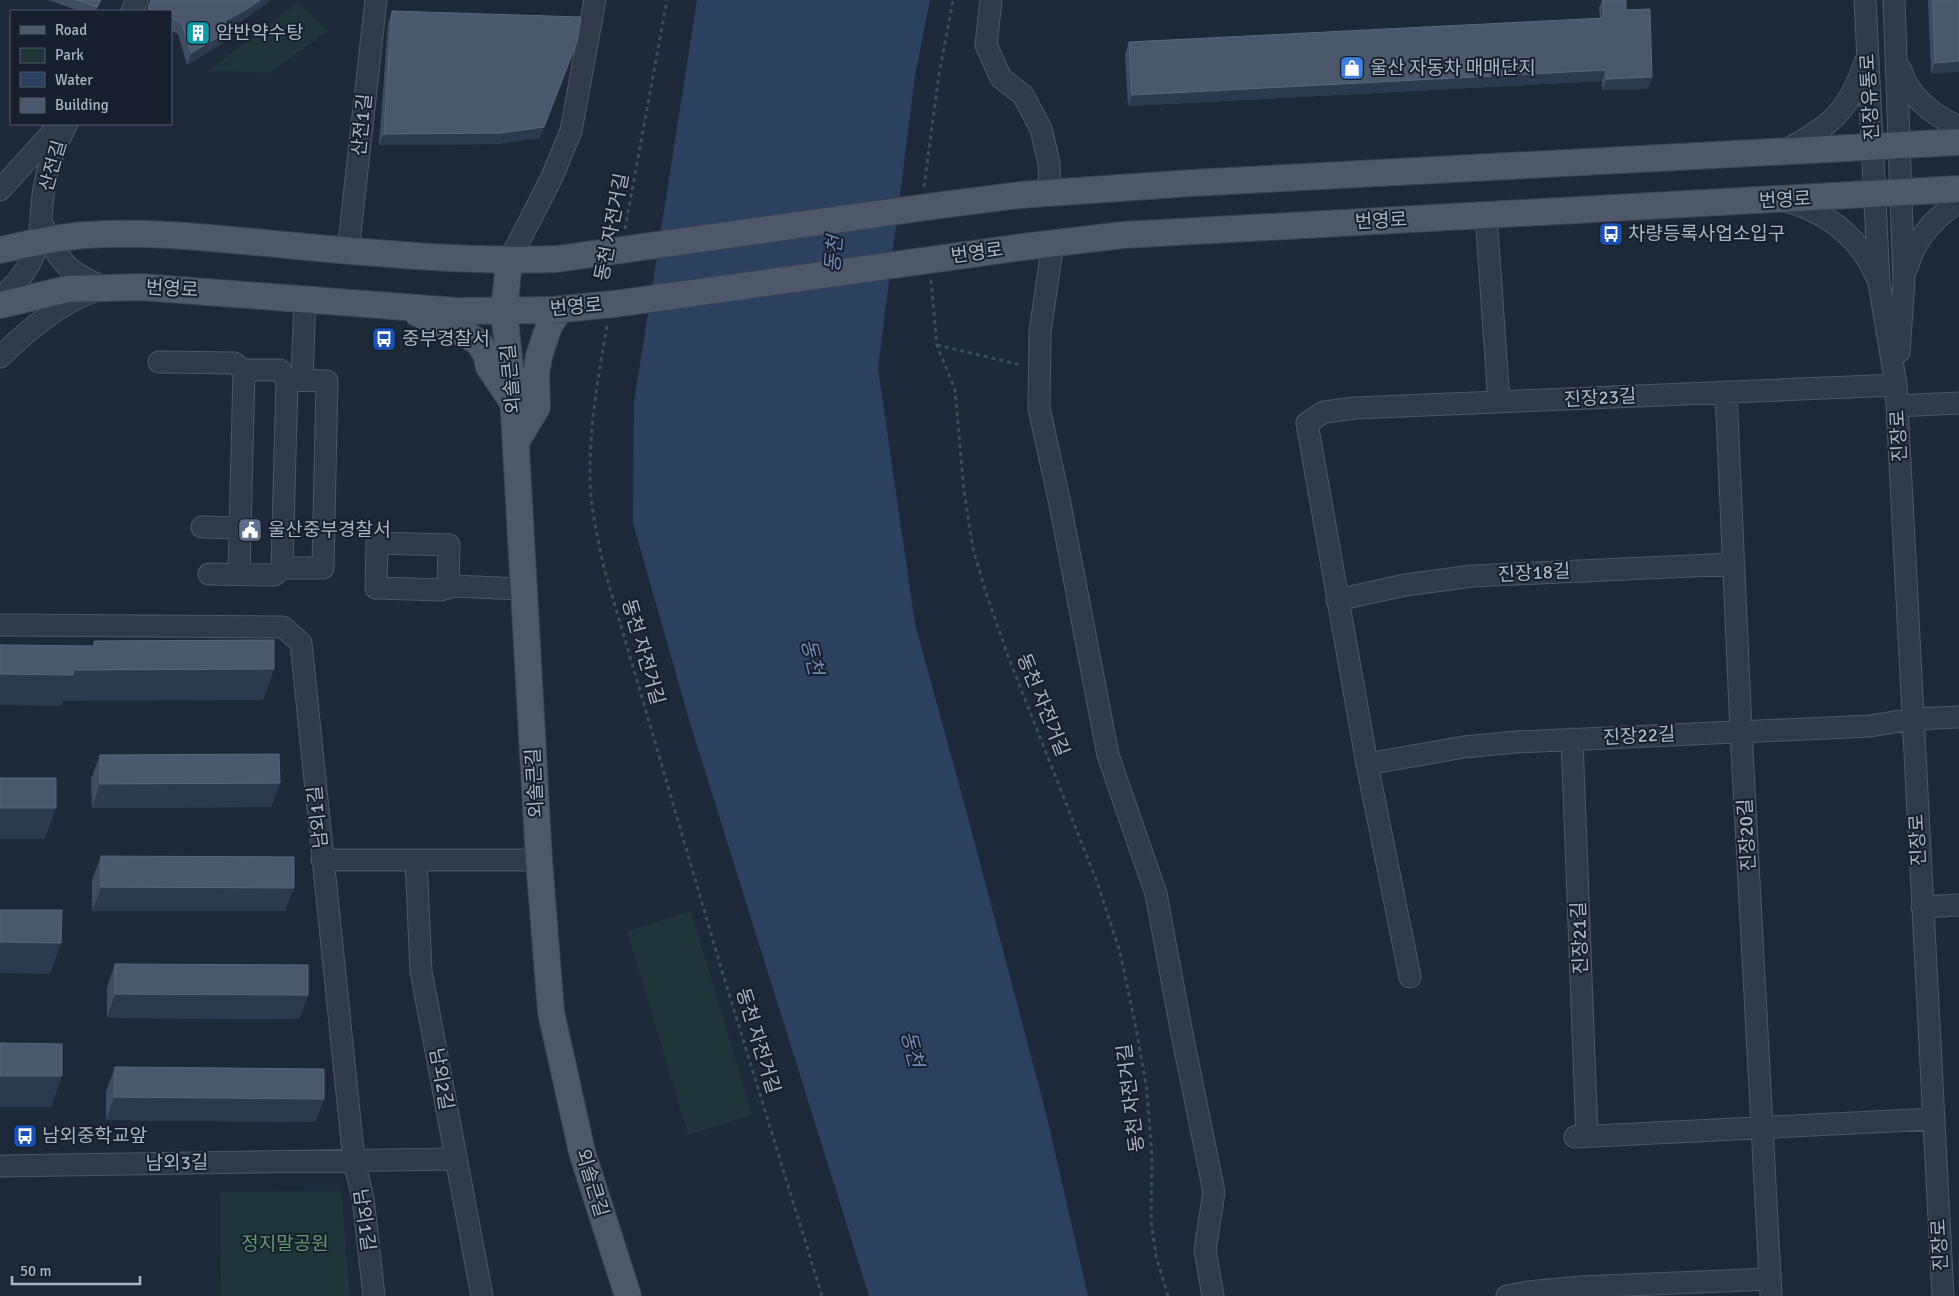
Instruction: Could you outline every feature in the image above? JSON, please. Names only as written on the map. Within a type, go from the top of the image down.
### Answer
[{"type":"main road","points":[[0,250],[86,235],[140,234],[189,236],[460,260],[558,259],[1050,192],[1191,182],[1959,142]]},
{"type":"main road","name":"번영로","points":[[0,305],[68,289],[104,287],[174,288],[458,311],[557,310],[614,304],[1023,247],[1123,235],[1959,189]]},
{"type":"main road","name":"외솔큰길","points":[[508,261],[504,311],[514,404],[539,860],[552,1012],[582,1152],[628,1296]]},
{"type":"main road","points":[[402,307],[468,336],[479,343],[486,354],[489,367],[514,404]]},
{"type":"main road","points":[[516,442],[537,407],[536,374],[539,356],[549,326],[557,310]]},
{"type":"street","name":"산전1길","points":[[348,251],[376,0]]},
{"type":"street","points":[[508,261],[551,179],[571,130],[595,0]]},
{"type":"street","points":[[991,0],[986,45],[1001,78],[1023,96],[1041,129],[1049,163],[1050,192]]},
{"type":"street","name":"진장유통로","points":[[1866,0],[1875,195]]},
{"type":"street","name":"진장유통로","points":[[1894,0],[1902,193]]},
{"type":"street","points":[[1782,152],[1810,137],[1829,123],[1845,106],[1858,86],[1868,52]]},
{"type":"street","points":[[1896,54],[1904,79],[1913,95],[1936,114],[1959,127]]},
{"type":"street","points":[[0,190],[59,125]]},
{"type":"street","name":"산전길","points":[[67,125],[52,158],[44,187],[42,209],[44,241],[73,273],[104,287]]},
{"type":"street","name":"진장로","points":[[1896,385],[1904,282],[1902,193]]},
{"type":"street","name":"진장로","points":[[1875,195],[1879,283],[1896,385],[1943,1296]]},
{"type":"street","points":[[1782,200],[1807,207],[1826,217],[1844,230],[1858,244],[1869,260],[1879,283]]},
{"type":"street","points":[[1904,282],[1910,257],[1918,241],[1930,225],[1946,210],[1959,202]]},
{"type":"street","points":[[1486,215],[1500,402]]},
{"type":"street","points":[[0,298],[20,277],[44,241]]},
{"type":"street","points":[[1053,243],[1040,332],[1039,408],[1060,504],[1108,755],[1156,894],[1214,1192],[1205,1250],[1213,1296]]},
{"type":"street","points":[[0,357],[54,313],[87,293],[104,287]]},
{"type":"street","points":[[282,568],[295,380],[305,298]]},
{"type":"street","points":[[158,362],[234,364],[244,370],[280,370],[295,380],[327,381],[323,568],[282,568],[274,575],[209,574]]},
{"type":"street","points":[[239,574],[244,370]]},
{"type":"street","name":"진장23길","points":[[1337,600],[1307,423],[1324,412],[1356,408],[1896,385]]},
{"type":"street","name":"진장20길","points":[[1507,1296],[1581,1287],[1771,1287],[1741,731],[1726,392]]},
{"type":"street","points":[[1897,406],[1959,404]]},
{"type":"street","points":[[202,527],[240,528]]},
{"type":"street","name":"진장18길","points":[[1337,600],[1405,585],[1472,576],[1734,564]]},
{"type":"street","points":[[448,588],[454,586],[524,589]]},
{"type":"street","points":[[1337,600],[1367,764],[1410,977]]},
{"type":"street","name":"남외1길","points":[[0,624],[283,627],[301,643],[354,1161],[362,1198],[374,1296]]},
{"type":"street","name":"진장22길","points":[[1367,764],[1464,747],[1572,739],[1870,726],[1912,719],[1959,717]]},
{"type":"street","name":"진장21길","points":[[1572,739],[1581,1137],[1933,1119]]},
{"type":"street","points":[[322,860],[539,860]]},
{"type":"street","name":"남외2길","points":[[416,860],[421,971],[482,1296]]},
{"type":"street","points":[[1922,907],[1959,905]]},
{"type":"street","name":"남외3길","points":[[0,1166],[455,1159]]},
{"type":"path","name":"동천 자전거길","points":[[624,235],[667,0]]},
{"type":"path","points":[[924,192],[923,182],[939,74],[954,0]]},
{"type":"path","name":"동천 자전거길","points":[[931,279],[937,344],[955,390],[964,491],[974,549],[987,596],[1008,656],[1097,882],[1120,952],[1147,1091],[1152,1158],[1151,1221],[1156,1256],[1168,1296]]},
{"type":"path","name":"동천 자전거길","points":[[608,322],[590,444],[590,483],[604,568],[722,971],[822,1296]]},
{"type":"path","points":[[937,344],[1029,366]]},
{"type":"green space","points":[[298,2],[327,32],[269,73],[208,71]]},
{"type":"green space","points":[[691,911],[752,1115],[688,1135],[627,931]]},
{"type":"green space","name":"정지말공원","points":[[341,1191],[350,1296],[221,1296],[220,1192]]},
{"type":"water","name":"동천","points":[[697,0],[930,0],[915,76],[878,368],[915,624],[1046,1113],[1088,1296],[869,1296],[690,723],[633,523],[634,402]]},
{"type":"building","points":[[76,0],[101,0],[97,7]]},
{"type":"building","name":"암반약수탕","points":[[151,0],[260,0],[225,21],[227,32],[191,53],[182,23],[172,18],[172,10],[153,10],[148,8]]},
{"type":"building","name":"울산 자동차 매매단지","points":[[1603,0],[1626,0],[1626,10],[1650,9],[1652,77],[1606,79],[1606,70],[1132,95],[1129,42],[1604,18]]},
{"type":"building","points":[[1933,0],[1959,0],[1959,61],[1935,63]]},
{"type":"building","points":[[392,11],[581,17],[577,42],[544,127],[500,133],[384,134]]},
{"type":"building","points":[[274,640],[274,669],[73,670],[73,675],[0,674],[0,645],[94,646],[94,641]]},
{"type":"building","points":[[279,754],[280,783],[100,784],[100,755]]},
{"type":"building","points":[[0,778],[56,778],[56,808],[0,808]]},
{"type":"building","points":[[101,856],[294,857],[294,888],[101,887]]},
{"type":"building","points":[[0,910],[62,910],[61,943],[0,942]]},
{"type":"building","points":[[115,964],[308,965],[308,995],[115,994]]},
{"type":"building","points":[[0,1043],[62,1044],[62,1076],[0,1076]]},
{"type":"building","points":[[115,1067],[324,1069],[324,1099],[114,1097]]},
{"type":"place","name":"암반약수탕","points":[[198,33]]},
{"type":"place","name":"울산 자동차 매매단지","points":[[1352,68]]},
{"type":"place","name":"차량등록사업소입구","points":[[1611,234]]},
{"type":"place","name":"중부경찰서","points":[[384,339]]},
{"type":"place","name":"울산중부경찰서","points":[[250,530]]},
{"type":"place","name":"남외중학교앞","points":[[25,1136]]}]
